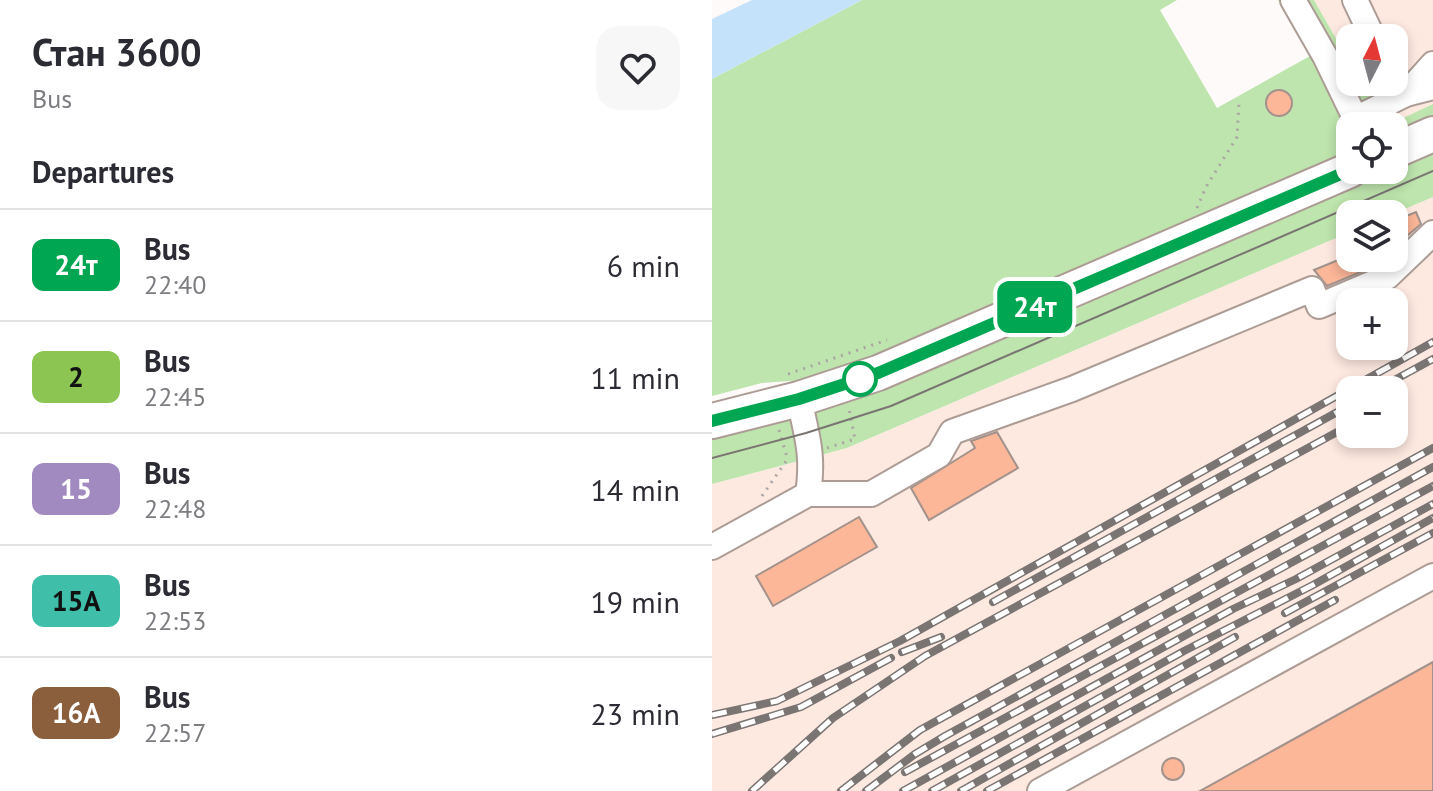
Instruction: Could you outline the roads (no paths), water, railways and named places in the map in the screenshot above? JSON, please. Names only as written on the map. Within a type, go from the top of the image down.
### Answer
[{"type":"highway","points":[[1408,145],[1433,134]]},
{"type":"highway","points":[[712,421],[788,388],[878,373],[1336,176]]},
{"type":"street","points":[[1293,0],[1352,112]]},
{"type":"street","points":[[1355,0],[1366,24]]},
{"type":"street","points":[[1408,79],[1433,64]]},
{"type":"street","points":[[1408,85],[1433,87]]},
{"type":"street","points":[[1368,112],[1386,96]]},
{"type":"street","points":[[712,547],[808,494],[871,494],[939,455],[952,432],[1072,389],[1312,289],[1319,306],[1387,277],[1433,233]]},
{"type":"street","points":[[788,388],[812,468],[808,494]]},
{"type":"street","points":[[1040,791],[1433,576]]},
{"type":"water","points":[[752,0],[862,0],[712,79],[712,19]]},
{"type":"tram line","points":[[712,458],[891,406],[1433,171]]},
{"type":"railway","points":[[712,715],[777,701],[900,641],[1433,342]]},
{"type":"railway","points":[[1402,376],[1433,359]]},
{"type":"railway","points":[[993,602],[1336,413]]},
{"type":"railway","points":[[752,791],[833,718],[925,656],[1336,433]]},
{"type":"railway","points":[[841,791],[920,730],[1433,448]]},
{"type":"railway","points":[[866,791],[945,736],[1433,467]]},
{"type":"railway","points":[[905,772],[1433,486]]},
{"type":"railway","points":[[903,791],[1233,609],[1296,579],[1433,504]]},
{"type":"railway","points":[[932,791],[1433,518]]},
{"type":"railway","points":[[1285,613],[1433,533]]},
{"type":"railway","points":[[987,791],[1335,600]]},
{"type":"railway","points":[[902,652],[941,637]]},
{"type":"railway","points":[[961,791],[1235,637]]},
{"type":"railway","points":[[712,734],[801,707],[891,658]]}]
